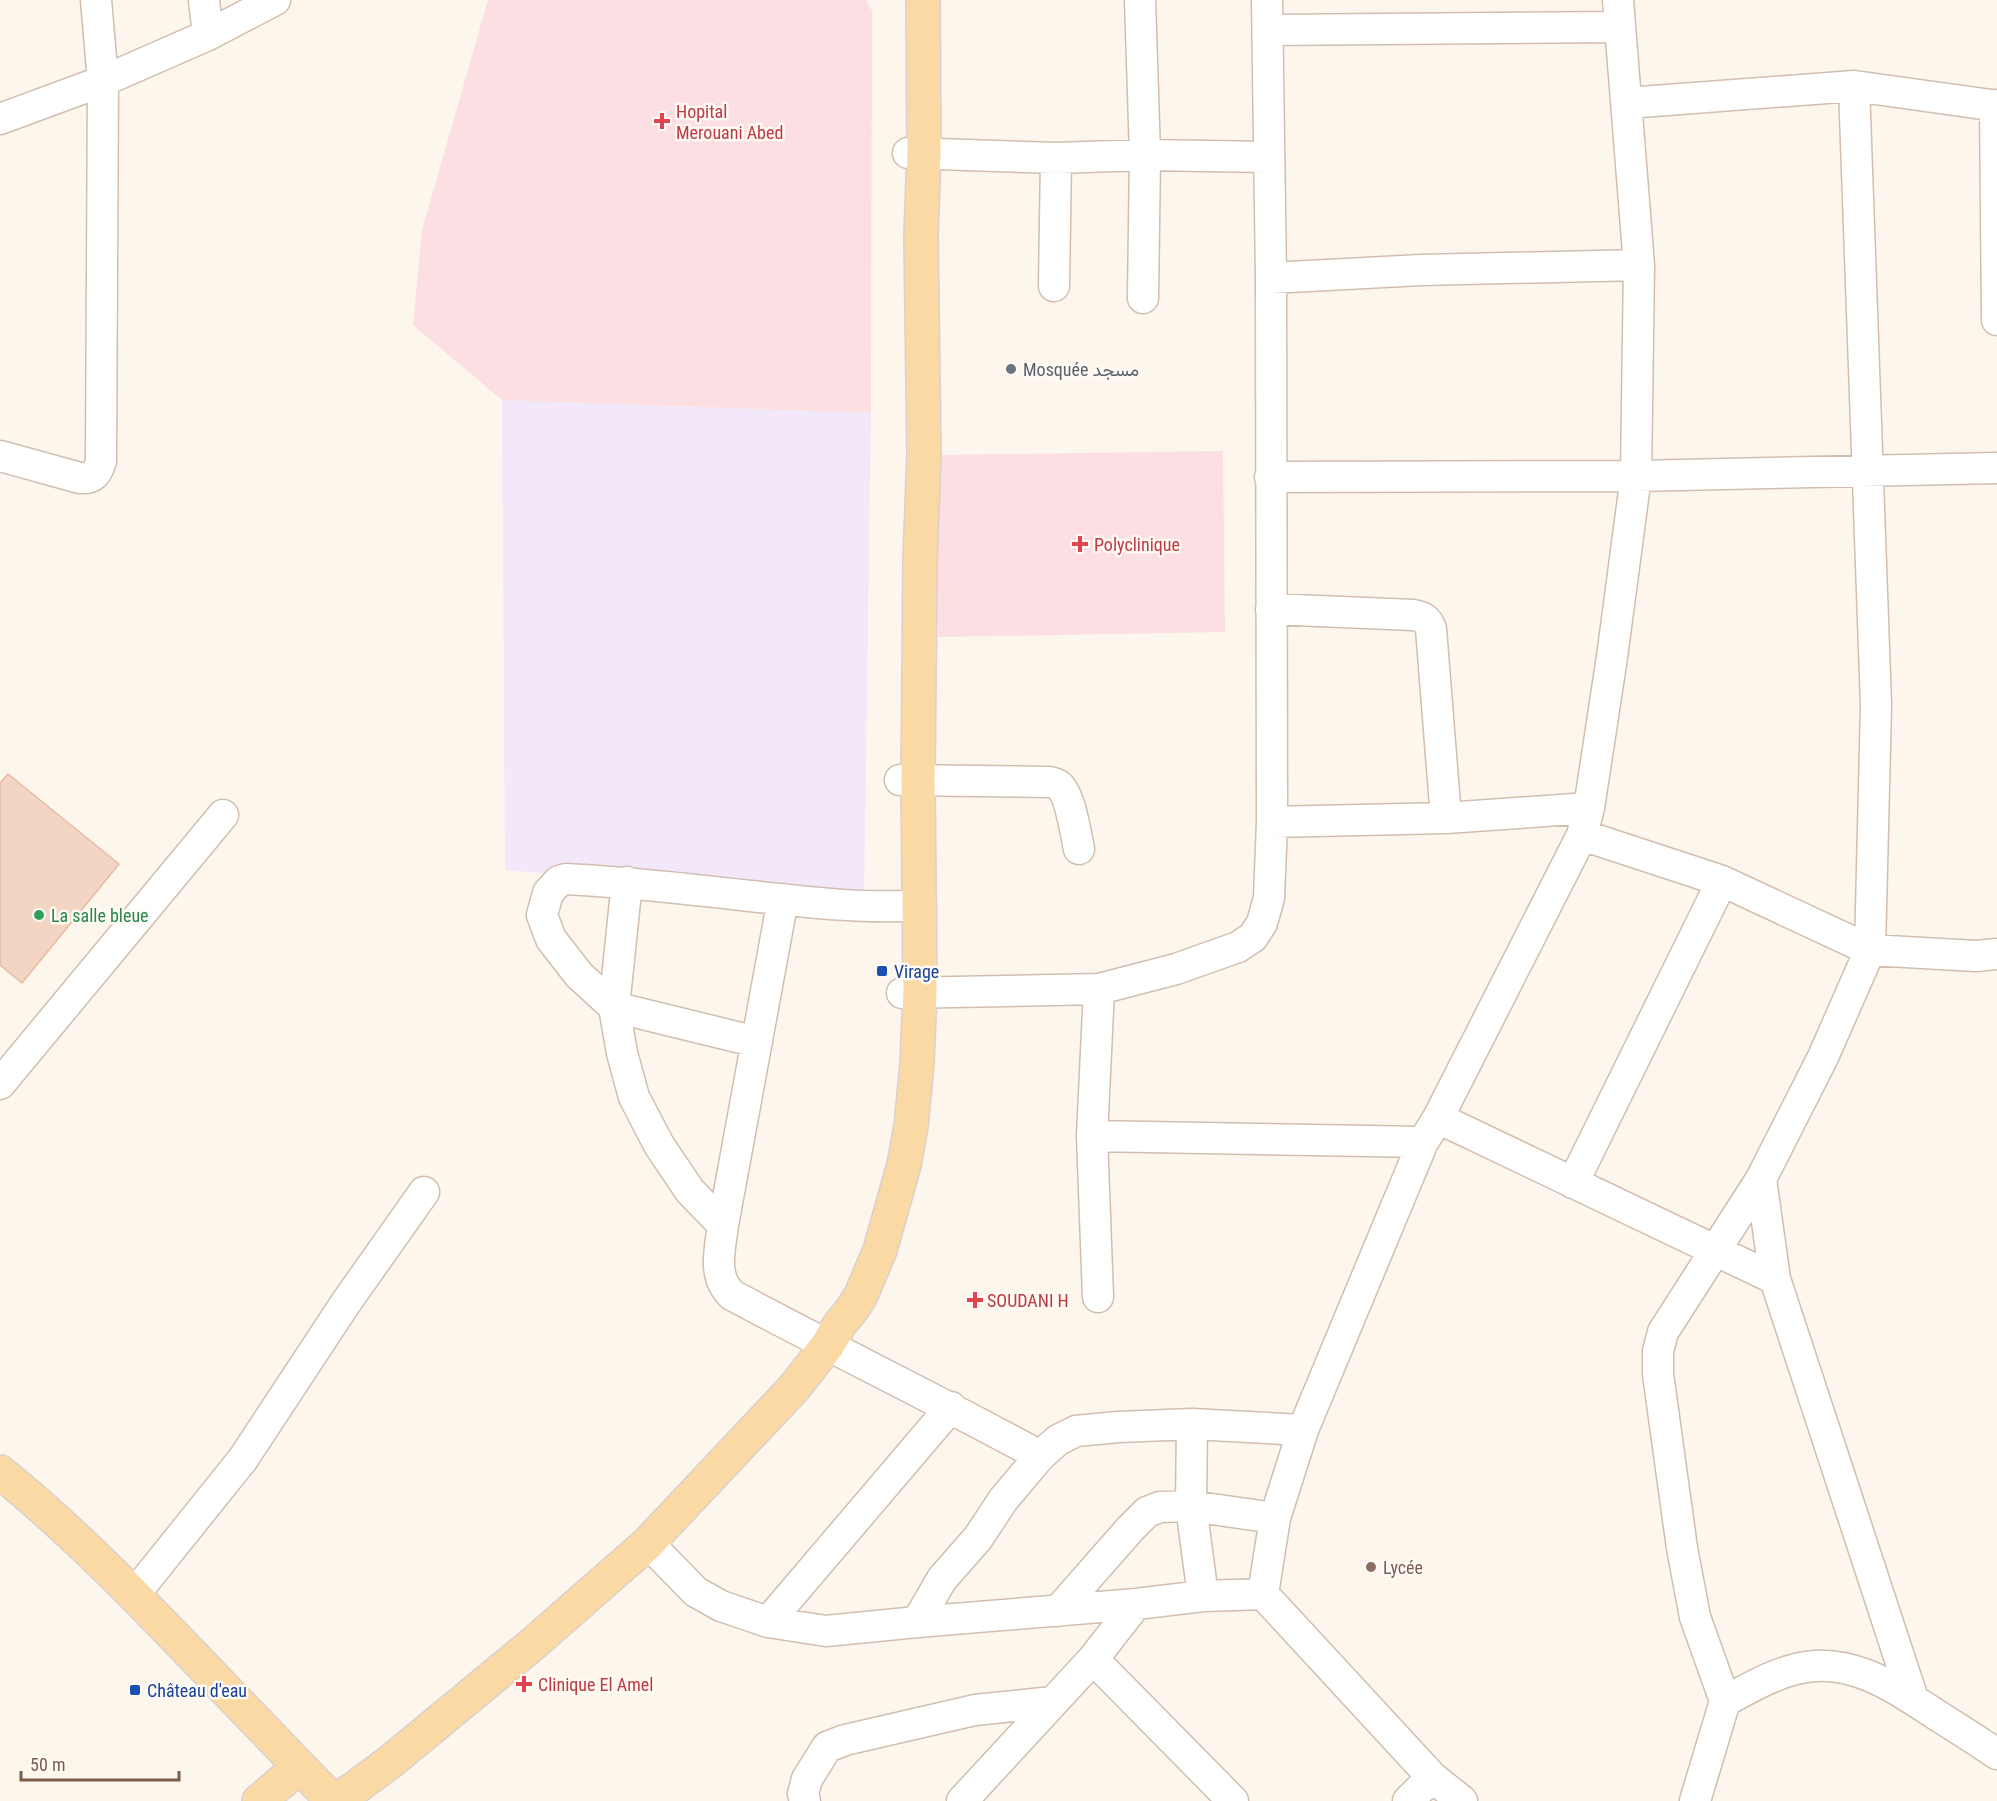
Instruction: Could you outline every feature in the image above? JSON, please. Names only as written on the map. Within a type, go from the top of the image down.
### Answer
[{"type":"main road","points":[[0,1472],[74,1535],[250,1714],[298,1768],[335,1801],[390,1762],[498,1674],[648,1543],[793,1389],[853,1308],[880,1250],[904,1165],[917,1064],[902,906],[920,561],[915,456],[921,236],[907,0]]},
{"type":"main road","points":[[916,153],[923,0]]},
{"type":"main road","points":[[909,781],[911,992]]},
{"type":"main road","points":[[260,1801],[298,1768]]},
{"type":"street","points":[[0,456],[88,479],[98,473],[101,461],[103,81],[96,0]]},
{"type":"street","points":[[204,0],[208,35]]},
{"type":"street","points":[[0,119],[103,81],[208,35],[275,0]]},
{"type":"street","points":[[1140,0],[1145,155],[1143,298]]},
{"type":"street","points":[[911,992],[1099,988],[1176,969],[1238,947],[1253,937],[1262,923],[1269,898],[1272,822],[1271,278],[1267,0]]},
{"type":"street","points":[[1263,1594],[1275,1518],[1303,1430],[1430,1130],[1585,822],[1612,657],[1636,476],[1639,265],[1619,13],[1268,30]]},
{"type":"street","points":[[1627,103],[1854,86],[1996,106],[1997,320]]},
{"type":"street","points":[[1695,1801],[1725,1701],[1695,1617],[1682,1548],[1658,1374],[1658,1351],[1663,1332],[1761,1179],[1823,1057],[1870,950],[1876,705],[1854,86]]},
{"type":"street","points":[[916,153],[1056,158],[1145,155],[1269,157]]},
{"type":"street","points":[[1053,286],[1056,158]]},
{"type":"street","points":[[1271,278],[1421,270],[1639,265]]},
{"type":"street","points":[[1270,477],[1636,476],[1997,468]]},
{"type":"street","points":[[1271,609],[1413,615],[1422,616],[1427,621],[1431,629],[1446,818]]},
{"type":"street","points":[[909,781],[1049,782],[1058,784],[1063,790],[1070,809],[1079,849]]},
{"type":"street","points":[[0,1084],[223,815]]},
{"type":"street","points":[[1272,822],[1446,818],[1585,822],[1722,881],[1870,950],[1976,956],[1997,954]]},
{"type":"street","points":[[757,1042],[614,1007],[579,975],[551,939],[542,915],[548,892],[559,881],[566,879],[627,882],[874,907],[902,906]]},
{"type":"street","points":[[1573,1183],[1722,881]]},
{"type":"street","points":[[627,882],[614,1007],[622,1053],[634,1097],[659,1145],[690,1191],[723,1225]]},
{"type":"street","points":[[783,899],[723,1225],[718,1265],[719,1277],[724,1288],[732,1295],[833,1335],[951,1407],[1040,1456]]},
{"type":"street","points":[[1098,1297],[1092,1136],[1099,988]]},
{"type":"street","points":[[1092,1136],[1430,1130],[1573,1183],[1775,1279]]},
{"type":"street","points":[[1761,1179],[1775,1279],[1913,1700]]},
{"type":"street","points":[[133,1596],[243,1459],[345,1305],[424,1192]]},
{"type":"street","points":[[768,1622],[951,1407]]},
{"type":"street","points":[[917,1622],[942,1579],[978,1538],[1003,1500],[1040,1456],[1058,1440],[1076,1431],[1110,1427],[1192,1424],[1303,1430]]},
{"type":"street","points":[[1192,1424],[1191,1506],[1203,1596]]},
{"type":"street","points":[[1058,1611],[1130,1529],[1148,1512],[1160,1507],[1191,1506],[1275,1518]]},
{"type":"street","points":[[648,1543],[696,1592],[721,1606],[768,1622],[826,1631],[1203,1596],[1263,1594],[1432,1776],[1462,1801]]},
{"type":"street","points":[[962,1801],[1093,1659],[1136,1604]]},
{"type":"street","points":[[1093,1659],[1233,1801]]},
{"type":"street","points":[[1725,1701],[1774,1676],[1798,1668],[1827,1665],[1847,1668],[1875,1677],[1997,1754]]},
{"type":"street","points":[[805,1801],[803,1794],[807,1779],[827,1747],[845,1740],[975,1710],[1052,1702]]},
{"type":"street","points":[[1408,1801],[1432,1776]]},
{"type":"shaded area","name":"Hopital Merouani Abed","points":[[488,0],[866,0],[872,11],[871,413],[502,400],[413,325],[422,230]]},
{"type":"shaded area","points":[[502,400],[871,413],[864,902],[505,870]]},
{"type":"shaded area","name":"Polyclinique","points":[[1223,451],[1225,632],[938,637],[935,455]]},
{"type":"building","name":"La salle bleue","points":[[8,774],[119,864],[22,983],[0,965],[0,783]]},
{"type":"place","name":"Hopital Merouani Abed","points":[[662,121]]},
{"type":"place","name":"Mosquée مسجد","points":[[1011,369]]},
{"type":"place","name":"Polyclinique","points":[[1080,544]]},
{"type":"place","name":"La salle bleue","points":[[39,915]]},
{"type":"place","name":"Virage","points":[[882,971]]},
{"type":"place","name":"SOUDANI H","points":[[975,1300]]},
{"type":"place","name":"Lycée","points":[[1371,1567]]},
{"type":"place","name":"Clinique El Amel","points":[[524,1684]]},
{"type":"place","name":"Château d'eau","points":[[135,1690]]}]
